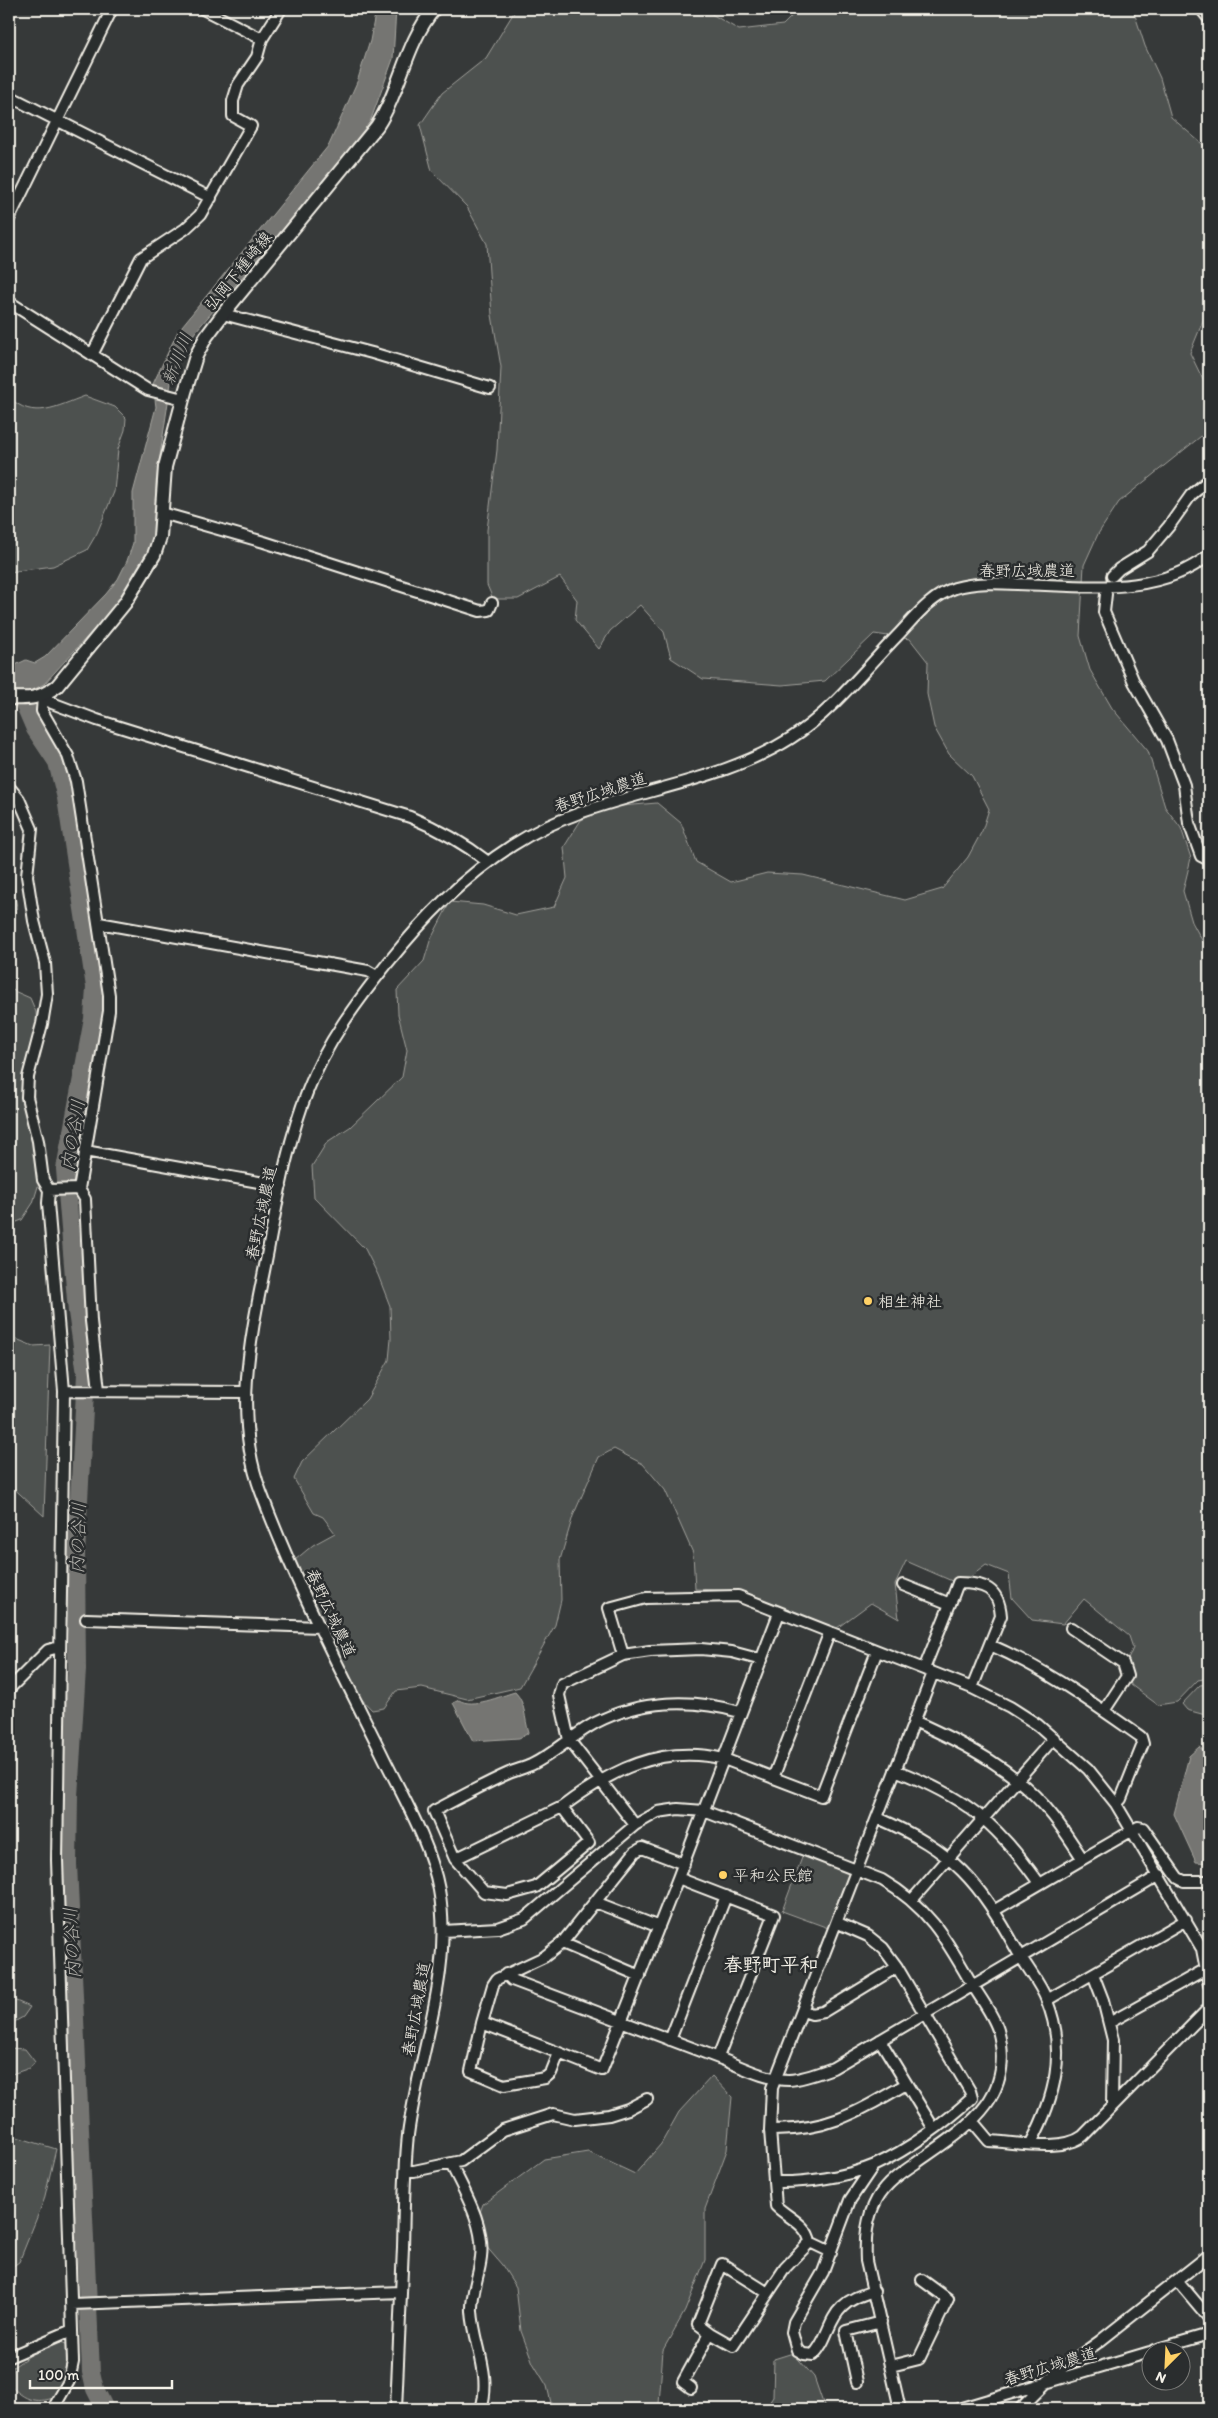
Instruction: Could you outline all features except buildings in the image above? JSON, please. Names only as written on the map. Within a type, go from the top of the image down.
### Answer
[{"type":"main road","name":"弘岡下種崎線","points":[[39,697],[66,677],[125,603],[142,578],[154,555],[160,537],[165,467],[180,399],[196,356],[206,337],[377,126],[394,94],[414,37],[434,9]]},
{"type":"main road","points":[[10,698],[39,697]]},
{"type":"street","points":[[9,219],[112,9]]},
{"type":"street","points":[[203,9],[262,39]]},
{"type":"street","points":[[92,355],[141,258],[185,229],[200,215],[251,126],[234,116],[233,101],[238,85],[257,57],[262,39],[280,9]]},
{"type":"street","points":[[1201,9],[1209,19]]},
{"type":"street","points":[[9,96],[210,198]]},
{"type":"street","points":[[9,302],[148,390],[180,399]]},
{"type":"street","points":[[223,314],[372,353],[490,388]]},
{"type":"street","points":[[1112,576],[1119,569],[1148,551],[1191,496],[1209,480]]},
{"type":"street","points":[[162,513],[264,542],[480,611],[489,610],[492,603]]},
{"type":"street","name":"春野広域農道","points":[[396,2409],[409,2131],[436,1993],[443,1930],[440,1894],[434,1867],[320,1627],[260,1491],[250,1458],[246,1392],[252,1329],[281,1186],[297,1118],[309,1085],[353,1006],[423,920],[474,872],[518,841],[561,820],[594,807],[725,771],[759,756],[794,737],[818,718],[914,618],[934,599],[948,590],[967,585],[997,583],[1149,584],[1175,576],[1196,566],[1209,556]]},
{"type":"street","points":[[1106,594],[1104,612],[1134,682],[1167,740],[1184,785],[1189,824],[1200,856],[1209,860]]},
{"type":"street","points":[[39,697],[97,720],[410,817],[440,829],[488,862]]},
{"type":"street","points":[[39,697],[42,711],[68,756],[76,781],[109,995],[109,1012],[85,1151],[76,1190]]},
{"type":"street","points":[[9,787],[19,799],[32,829],[27,876],[34,921],[46,963],[47,994],[42,1024],[28,1077],[27,1097],[38,1141],[43,1180],[52,1191]]},
{"type":"street","points":[[99,923],[368,971],[377,976]]},
{"type":"street","points":[[85,1151],[281,1186]]},
{"type":"street","points":[[52,1191],[76,1190],[85,1199],[91,1321],[97,1390]]},
{"type":"street","points":[[52,1191],[48,1212],[67,1391],[59,1647],[58,1898],[74,2304],[72,2330],[73,2362],[69,2381],[53,2409]]},
{"type":"street","points":[[67,1391],[246,1392]]},
{"type":"street","points":[[810,2242],[809,2236],[802,2226],[776,2206],[770,2130],[770,2103],[776,2078],[838,1923],[914,1721],[928,1671],[958,1583],[976,1583],[994,1591],[1000,1603],[1001,1616],[972,1688]]},
{"type":"street","points":[[902,1585],[950,1604]]},
{"type":"street","points":[[622,1655],[609,1608],[646,1598],[738,1596],[829,1634],[972,1688],[1010,1707],[1054,1738],[1088,1768],[1116,1804],[1160,1875],[1202,1949],[1209,1985]]},
{"type":"street","points":[[482,2023],[602,2070],[684,1864],[779,1613]]},
{"type":"street","points":[[86,1619],[320,1627]]},
{"type":"street","points":[[1071,1628],[1123,1663],[1127,1676],[1104,1711]]},
{"type":"street","points":[[773,1778],[829,1634]]},
{"type":"street","points":[[990,1645],[1022,1659],[1058,1679],[1141,1737],[1143,1744],[1121,1799],[1116,1804]]},
{"type":"street","points":[[9,1689],[48,1650],[59,1647]]},
{"type":"street","points":[[634,1825],[569,1740],[559,1695],[562,1684],[622,1655],[650,1651],[701,1649],[732,1652],[762,1660]]},
{"type":"street","points":[[455,1859],[562,1807],[626,1767],[648,1758],[680,1754],[707,1755],[724,1759],[821,1796],[877,1651]]},
{"type":"street","points":[[562,1807],[589,1843],[536,1887],[507,1895],[484,1892],[455,1859],[434,1811],[510,1772],[532,1765],[595,1723],[649,1706],[683,1702],[720,1706],[740,1712]]},
{"type":"street","points":[[914,1721],[959,1741],[1018,1781],[1052,1815],[1082,1858]]},
{"type":"street","points":[[912,1900],[986,1819],[1054,1738]]},
{"type":"street","points":[[895,1770],[927,1782],[986,1819],[1015,1848],[1039,1883]]},
{"type":"street","points":[[443,1930],[498,1928],[524,1919],[634,1825],[658,1812],[678,1809],[704,1811],[857,1870],[882,1880],[905,1893],[912,1900],[944,1936],[998,2029],[1002,2051],[1000,2077],[990,2102],[973,2122],[890,2181],[877,2198],[869,2218],[865,2236],[866,2261],[900,2409]]},
{"type":"street","points":[[878,1818],[912,1833],[950,1858],[980,1890],[995,1910],[1047,2000],[1054,2022],[1058,2056],[1055,2086],[1046,2115],[1031,2143]]},
{"type":"street","points":[[995,1910],[1138,1827],[1143,1828],[1178,1878],[1184,1881],[1209,1881]]},
{"type":"street","points":[[560,2053],[551,2073],[545,2078],[504,2085],[471,2071],[493,1984],[497,1979],[506,1974],[544,1957],[562,1943],[635,1852],[642,1848],[684,1864]]},
{"type":"street","points":[[506,1974],[512,1980],[670,2040],[776,2078],[789,2080],[833,2068],[1160,1875]]},
{"type":"street","points":[[678,1878],[774,1915],[718,2057]]},
{"type":"street","points":[[670,2040],[726,1896]]},
{"type":"street","points":[[595,1902],[659,1927]]},
{"type":"street","points":[[1047,2000],[1186,1920]]},
{"type":"street","points":[[774,2182],[811,2181],[873,2166],[950,2118],[972,2098],[970,2091],[897,1967],[883,1948],[868,1936],[838,1923]]},
{"type":"street","points":[[562,1943],[640,1976]]},
{"type":"street","points":[[803,2011],[812,2014],[823,2012],[897,1967]]},
{"type":"street","points":[[1109,2022],[1206,1969]]},
{"type":"street","points":[[1092,1974],[1103,2000],[1113,2040],[1112,2106]]},
{"type":"street","points":[[973,2122],[989,2141],[1074,2143],[1209,2008]]},
{"type":"street","points":[[880,2040],[934,2128]]},
{"type":"street","points":[[770,2130],[792,2131],[820,2126],[853,2115],[906,2084]]},
{"type":"street","points":[[406,2171],[414,2172],[461,2161],[503,2130],[553,2114],[575,2119],[609,2115],[628,2109],[647,2099]]},
{"type":"street","points":[[451,2164],[475,2215],[481,2236],[482,2258],[473,2298],[472,2312],[486,2392],[481,2409]]},
{"type":"street","points":[[873,2166],[850,2200],[823,2272],[794,2322],[792,2332],[798,2350],[804,2354],[813,2355],[820,2348],[840,2308],[854,2298],[874,2291]]},
{"type":"street","points":[[810,2242],[831,2252]]},
{"type":"street","points":[[768,2294],[722,2264],[698,2324],[733,2346],[768,2294],[785,2268],[810,2242]]},
{"type":"street","points":[[1020,2409],[1058,2371],[1100,2341],[1209,2255]]},
{"type":"street","points":[[891,2366],[919,2359],[948,2299],[922,2280]]},
{"type":"street","points":[[1177,2280],[1209,2318]]},
{"type":"street","points":[[74,2304],[401,2292]]},
{"type":"street","points":[[857,2382],[846,2331],[881,2322]]},
{"type":"street","points":[[9,2357],[72,2330]]},
{"type":"street","points":[[691,2388],[683,2382],[710,2333]]},
{"type":"street","name":"春野広域農道","points":[[1189,2340],[1209,2334]]},
{"type":"street","name":"春野広域農道","points":[[958,2409],[1140,2355]]},
{"type":"shaded area","points":[[516,9],[703,9],[739,30],[783,25],[799,9],[1133,9],[1145,46],[1160,78],[1171,117],[1209,150],[1209,306],[1190,353],[1207,388],[1205,433],[1119,502],[1098,534],[1084,565],[1080,636],[1090,670],[1112,708],[1148,751],[1165,807],[1181,828],[1191,858],[1183,891],[1192,922],[1209,953],[1209,1678],[1198,1680],[1177,1702],[1158,1705],[1131,1685],[1127,1662],[1133,1648],[1129,1636],[1084,1599],[1063,1624],[1032,1620],[1012,1598],[1009,1574],[986,1565],[969,1578],[952,1581],[906,1561],[895,1584],[899,1619],[871,1603],[833,1631],[738,1591],[695,1589],[693,1553],[665,1490],[643,1464],[614,1449],[599,1457],[573,1516],[560,1560],[561,1600],[555,1625],[520,1687],[467,1699],[422,1688],[396,1691],[384,1708],[372,1710],[354,1691],[345,1676],[339,1653],[318,1618],[295,1560],[313,1545],[335,1533],[323,1517],[314,1513],[294,1479],[302,1462],[367,1399],[389,1360],[391,1339],[390,1306],[378,1275],[365,1249],[314,1197],[312,1166],[327,1142],[350,1127],[402,1077],[407,1050],[398,1014],[397,990],[424,961],[430,941],[450,902],[483,905],[516,915],[554,907],[567,878],[564,847],[581,820],[610,807],[657,803],[681,823],[696,862],[731,882],[767,873],[803,875],[905,900],[942,889],[968,857],[982,831],[989,809],[972,776],[949,754],[934,727],[927,694],[928,662],[910,639],[874,634],[825,681],[782,685],[703,679],[671,658],[664,632],[640,605],[610,631],[599,649],[575,620],[577,600],[560,577],[518,599],[493,599],[487,585],[487,530],[497,450],[501,367],[492,315],[487,244],[467,207],[432,171],[420,125],[442,93],[486,58]]},
{"type":"shaded area","points":[[85,396],[115,407],[126,418],[125,430],[118,449],[114,492],[97,533],[87,550],[53,566],[9,572],[9,397],[18,404],[36,410],[55,407]]},
{"type":"shaded area","points":[[9,828],[12,881],[17,907],[9,937]]},
{"type":"shaded area","points":[[9,983],[14,991],[30,998],[36,1012],[37,1028],[33,1057],[34,1116],[44,1140],[42,1173],[33,1203],[22,1220],[9,1225]]},
{"type":"shaded area","points":[[9,1336],[33,1346],[50,1345],[44,1516],[9,1484]]},
{"type":"shaded area","points":[[1209,1684],[1209,1716],[1187,1710],[1182,1704],[1200,1685]]},
{"type":"shaded area","points":[[803,1855],[853,1874],[831,1929],[782,1911]]},
{"type":"shaded area","points":[[16,2001],[30,2007],[23,2017],[9,2025],[9,2002]]},
{"type":"shaded area","points":[[9,2048],[25,2049],[35,2062],[30,2068],[9,2075]]},
{"type":"shaded area","points":[[712,2076],[732,2097],[727,2150],[705,2209],[705,2260],[685,2311],[663,2350],[659,2404],[673,2409],[550,2409],[552,2407],[547,2386],[533,2363],[521,2331],[516,2287],[502,2265],[473,2231],[483,2204],[544,2159],[588,2152],[635,2174],[661,2144],[679,2112]]},
{"type":"shaded area","points":[[17,2137],[56,2149],[44,2200],[19,2262],[9,2269],[9,2138]]},
{"type":"shaded area","points":[[58,2341],[69,2345],[67,2366],[60,2396],[45,2400],[32,2400],[21,2395],[9,2384],[13,2367],[47,2344]]},
{"type":"shaded area","points":[[793,2353],[814,2377],[825,2409],[765,2409],[773,2397],[774,2359]]},
{"type":"water","name":"新川川","points":[[376,9],[396,9],[393,59],[370,122],[321,185],[196,331],[185,346],[172,376],[156,482],[154,535],[146,560],[117,604],[44,684],[33,690],[9,691],[9,668],[26,660],[35,663],[45,657],[118,579],[133,543],[133,493],[156,407],[153,384],[178,331],[329,145],[357,82],[370,41]]},
{"type":"water","points":[[515,1692],[523,1706],[529,1733],[519,1738],[473,1741],[453,1703],[459,1700],[472,1703],[479,1702]]},
{"type":"water","points":[[1199,1747],[1209,1754],[1209,1863],[1196,1862],[1174,1814],[1189,1756]]},
{"type":"waterway","name":"内の谷川","points":[[20,683],[23,701],[35,729],[57,762],[66,798],[95,987],[93,1019],[65,1169],[77,1312],[86,1374],[76,1554],[77,1669],[69,1796],[68,1864],[91,2372],[95,2389],[105,2409]]},
{"type":"place","name":"相生神社","points":[[868,1301]]},
{"type":"place","name":"平和公民館","points":[[723,1875]]},
{"type":"district","name":"春野町平和","points":[[771,1964]]}]
